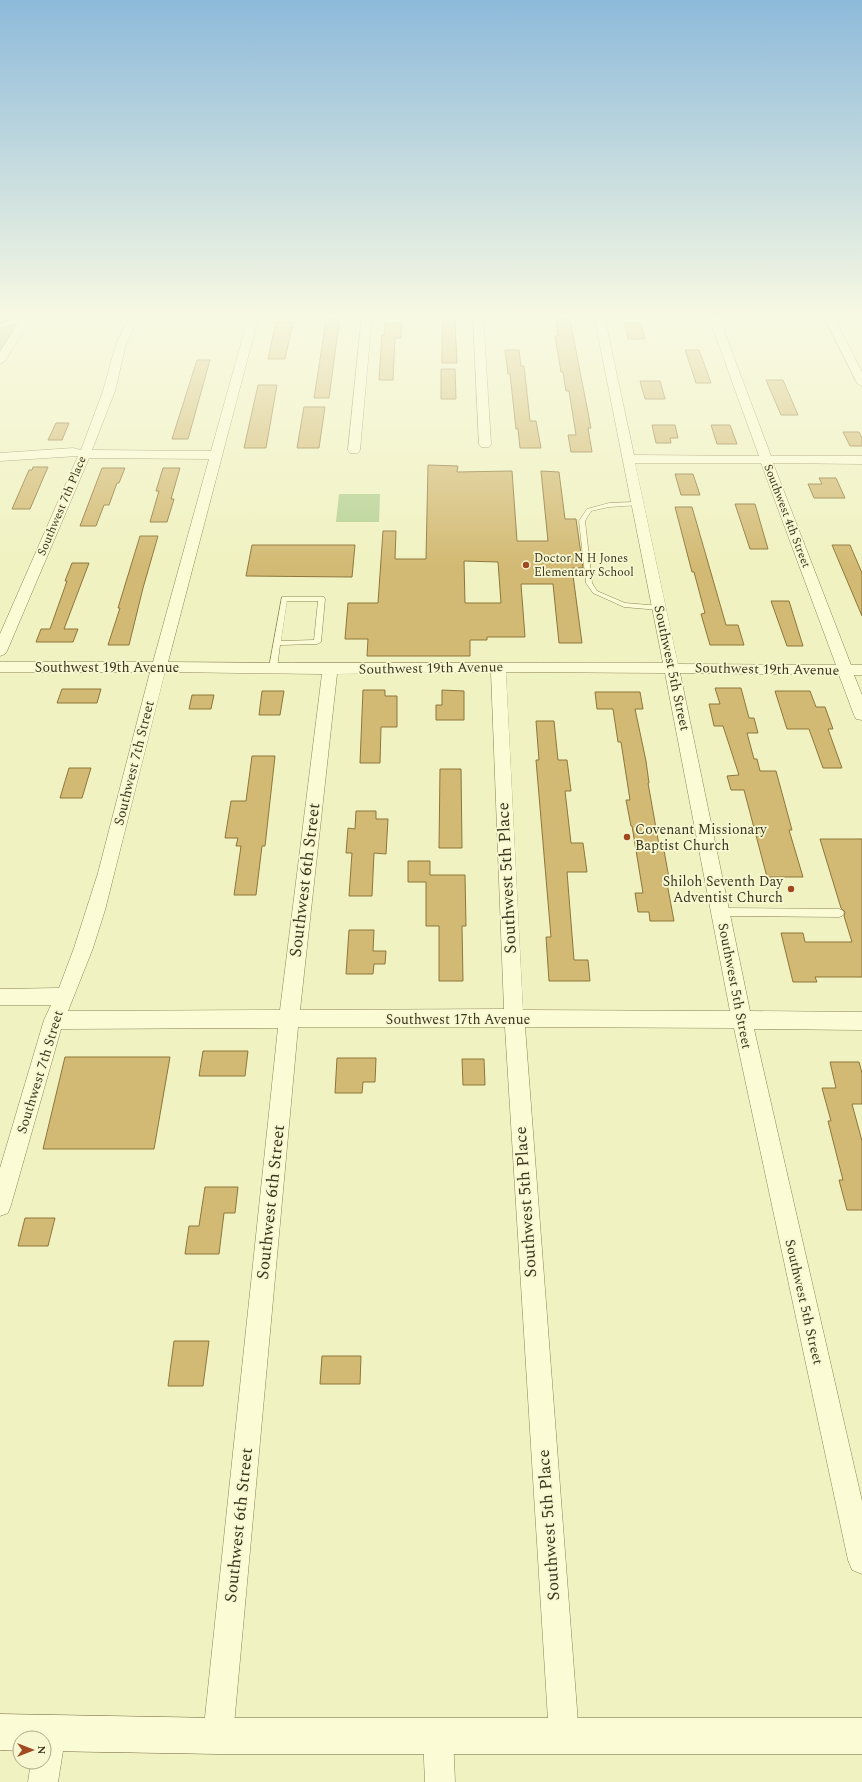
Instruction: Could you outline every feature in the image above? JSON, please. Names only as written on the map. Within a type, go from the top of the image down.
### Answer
[{"type":"main road","points":[[0,1732],[12,1732]]},
{"type":"main road","points":[[52,1732],[218,1736],[862,1736]]},
{"type":"street","name":"Southwest 7th Place","points":[[0,650],[85,454],[106,398]]},
{"type":"street","name":"Southwest 7th Street","points":[[0,1205],[54,1020],[65,996],[97,907],[159,667],[231,398]]},
{"type":"street","points":[[354,450],[357,398]]},
{"type":"street","points":[[484,398],[485,444]]},
{"type":"street","name":"Southwest 5th Street","points":[[617,398],[742,1021],[862,1560]]},
{"type":"street","name":"Southwest 4th Street","points":[[741,398],[766,460],[862,715]]},
{"type":"street","points":[[0,457],[72,452],[85,454],[216,454]]},
{"type":"street","points":[[630,459],[862,460]]},
{"type":"street","name":"Southwest 19th Avenue","points":[[0,667],[330,669],[498,667],[862,670]]},
{"type":"street","name":"Southwest 5th Place","points":[[498,667],[514,1018],[564,1736]]},
{"type":"street","name":"Southwest 6th Street","points":[[218,1736],[289,1020],[330,669]]},
{"type":"street","points":[[0,997],[65,996]]},
{"type":"street","name":"Southwest 17th Avenue","points":[[54,1020],[514,1018],[862,1021]]},
{"type":"street","points":[[438,1736],[440,1782]]},
{"type":"street","points":[[43,1782],[45,1770]]},
{"type":"lane","points":[[637,504],[609,505],[589,510],[582,521],[588,582],[595,592],[624,605],[659,608]]},
{"type":"lane","points":[[273,668],[284,599],[322,599],[317,642],[277,643]]},
{"type":"lane","points":[[721,912],[839,914]]},
{"type":"green space","points":[[339,494],[380,494],[379,522],[336,522]]},
{"type":"building","points":[[185,398],[199,398],[188,439],[172,439]]},
{"type":"building","points":[[255,398],[275,398],[266,448],[244,448]]},
{"type":"building","points":[[456,398],[456,399],[441,399]]},
{"type":"building","points":[[513,398],[528,398],[530,421],[536,421],[541,448],[520,448],[518,429],[516,429]]},
{"type":"building","points":[[570,398],[585,398],[591,428],[588,428],[592,452],[571,452],[568,435],[576,435]]},
{"type":"building","points":[[645,398],[665,399],[645,399]]},
{"type":"building","points":[[774,398],[791,398],[798,415],[781,415]]},
{"type":"building","points":[[304,407],[325,407],[319,448],[297,448]]},
{"type":"building","points":[[56,423],[69,423],[62,440],[48,440]]},
{"type":"building","points":[[652,425],[675,425],[678,438],[670,438],[671,443],[656,443]]},
{"type":"building","points":[[711,425],[730,425],[737,444],[717,444]]},
{"type":"building","points":[[843,432],[859,432],[862,438],[862,446],[850,446]]},
{"type":"building","points":[[428,465],[458,466],[457,472],[512,471],[517,541],[548,541],[541,471],[559,472],[565,519],[576,519],[583,568],[572,568],[582,643],[559,643],[553,584],[521,584],[525,637],[487,637],[487,640],[470,640],[470,656],[367,656],[368,639],[345,639],[348,603],[378,603],[383,531],[396,531],[395,559],[426,559]],"holes":[[[464,561],[498,562],[501,603],[465,603]]]},
{"type":"building","points":[[33,467],[48,467],[30,509],[12,509],[29,470],[32,470]]},
{"type":"building","points":[[102,468],[125,468],[119,483],[117,483],[109,505],[104,505],[96,526],[80,526]]},
{"type":"building","points":[[163,468],[180,468],[171,499],[174,499],[167,522],[150,522],[159,491],[156,491]]},
{"type":"building","points":[[675,474],[693,474],[700,495],[681,495]]},
{"type":"building","points":[[819,478],[836,478],[845,498],[814,498],[808,484],[822,484]]},
{"type":"building","points":[[735,504],[755,504],[768,549],[750,549]]},
{"type":"building","points":[[675,507],[692,507],[726,625],[738,625],[744,645],[710,645],[701,614],[705,613],[694,572],[692,572]]},
{"type":"building","points":[[140,536],[158,536],[129,645],[108,645],[120,608],[118,608]]},
{"type":"building","points":[[252,545],[355,545],[352,577],[246,576]]},
{"type":"building","points":[[832,545],[850,545],[862,573],[862,616]]},
{"type":"building","points":[[72,563],[89,563],[64,629],[78,629],[73,642],[36,642],[41,629],[50,629]]},
{"type":"building","points":[[771,601],[789,601],[803,646],[787,646]]},
{"type":"building","points":[[715,688],[741,688],[749,718],[754,718],[758,733],[747,733],[754,759],[757,759],[760,771],[776,771],[792,830],[789,830],[803,877],[767,877],[744,790],[731,790],[727,776],[739,775],[723,726],[714,726],[709,704],[720,704]]},
{"type":"building","points":[[62,689],[101,689],[97,703],[57,703]]},
{"type":"building","points":[[363,690],[385,690],[385,696],[397,696],[397,727],[381,727],[380,763],[360,763]]},
{"type":"building","points":[[442,690],[464,691],[464,720],[436,720],[436,705],[442,705]]},
{"type":"building","points":[[262,691],[284,691],[280,715],[259,715]]},
{"type":"building","points":[[775,691],[810,691],[816,707],[825,707],[833,729],[828,729],[842,768],[823,768],[809,729],[787,729]]},
{"type":"building","points":[[595,692],[640,692],[643,709],[635,709],[646,761],[648,783],[659,845],[663,845],[669,878],[666,878],[674,921],[650,921],[649,912],[638,912],[635,893],[643,893],[632,826],[626,800],[630,800],[621,742],[618,742],[613,709],[597,709]]},
{"type":"building","points":[[192,695],[214,695],[211,709],[189,709]]},
{"type":"building","points":[[536,721],[554,721],[558,760],[567,760],[571,791],[565,791],[571,843],[583,843],[587,872],[567,872],[574,960],[588,960],[590,981],[549,981],[546,937],[551,937],[536,760],[539,760]]},
{"type":"building","points":[[252,756],[275,756],[265,846],[262,846],[256,895],[234,895],[241,846],[236,846],[238,838],[225,838],[231,801],[246,801]]},
{"type":"building","points":[[69,768],[91,768],[82,798],[60,798]]},
{"type":"building","points":[[440,769],[461,769],[462,848],[439,848]]},
{"type":"building","points":[[356,811],[376,811],[376,819],[388,819],[386,854],[374,853],[372,896],[349,896],[352,853],[346,853],[348,828],[355,829]]},
{"type":"building","points":[[820,839],[862,839],[862,977],[815,977],[817,982],[793,982],[781,933],[803,933],[805,942],[852,942],[844,916],[845,912],[841,908]]},
{"type":"building","points":[[408,861],[430,861],[430,875],[465,875],[466,926],[462,926],[463,981],[439,981],[439,926],[426,926],[426,882],[408,882]]},
{"type":"building","points":[[349,930],[374,930],[373,951],[386,951],[385,964],[374,964],[373,974],[346,974]]},
{"type":"building","points":[[203,1051],[248,1051],[245,1076],[199,1076]]},
{"type":"building","points":[[65,1057],[170,1057],[154,1149],[43,1149]]},
{"type":"building","points":[[337,1058],[376,1058],[375,1082],[363,1082],[362,1093],[335,1093]]},
{"type":"building","points":[[462,1059],[484,1059],[485,1085],[463,1085]]},
{"type":"building","points":[[830,1062],[859,1062],[862,1073],[862,1104],[852,1104],[862,1141],[862,1210],[847,1210],[839,1180],[843,1180],[828,1121],[831,1121],[822,1088],[836,1088]]},
{"type":"building","points":[[205,1187],[238,1187],[235,1213],[224,1213],[219,1254],[185,1254],[189,1226],[199,1226]]},
{"type":"building","points":[[25,1218],[55,1218],[48,1246],[18,1246]]},
{"type":"building","points":[[174,1341],[209,1341],[203,1386],[168,1386]]},
{"type":"building","points":[[322,1356],[361,1356],[360,1384],[320,1384]]},
{"type":"place","name":"Doctor N H Jones Elementary School","points":[[526,565]]},
{"type":"place","name":"Covenant Missionary Baptist Church","points":[[627,837]]},
{"type":"place","name":"Shiloh Seventh Day Adventist Church","points":[[791,889]]}]
